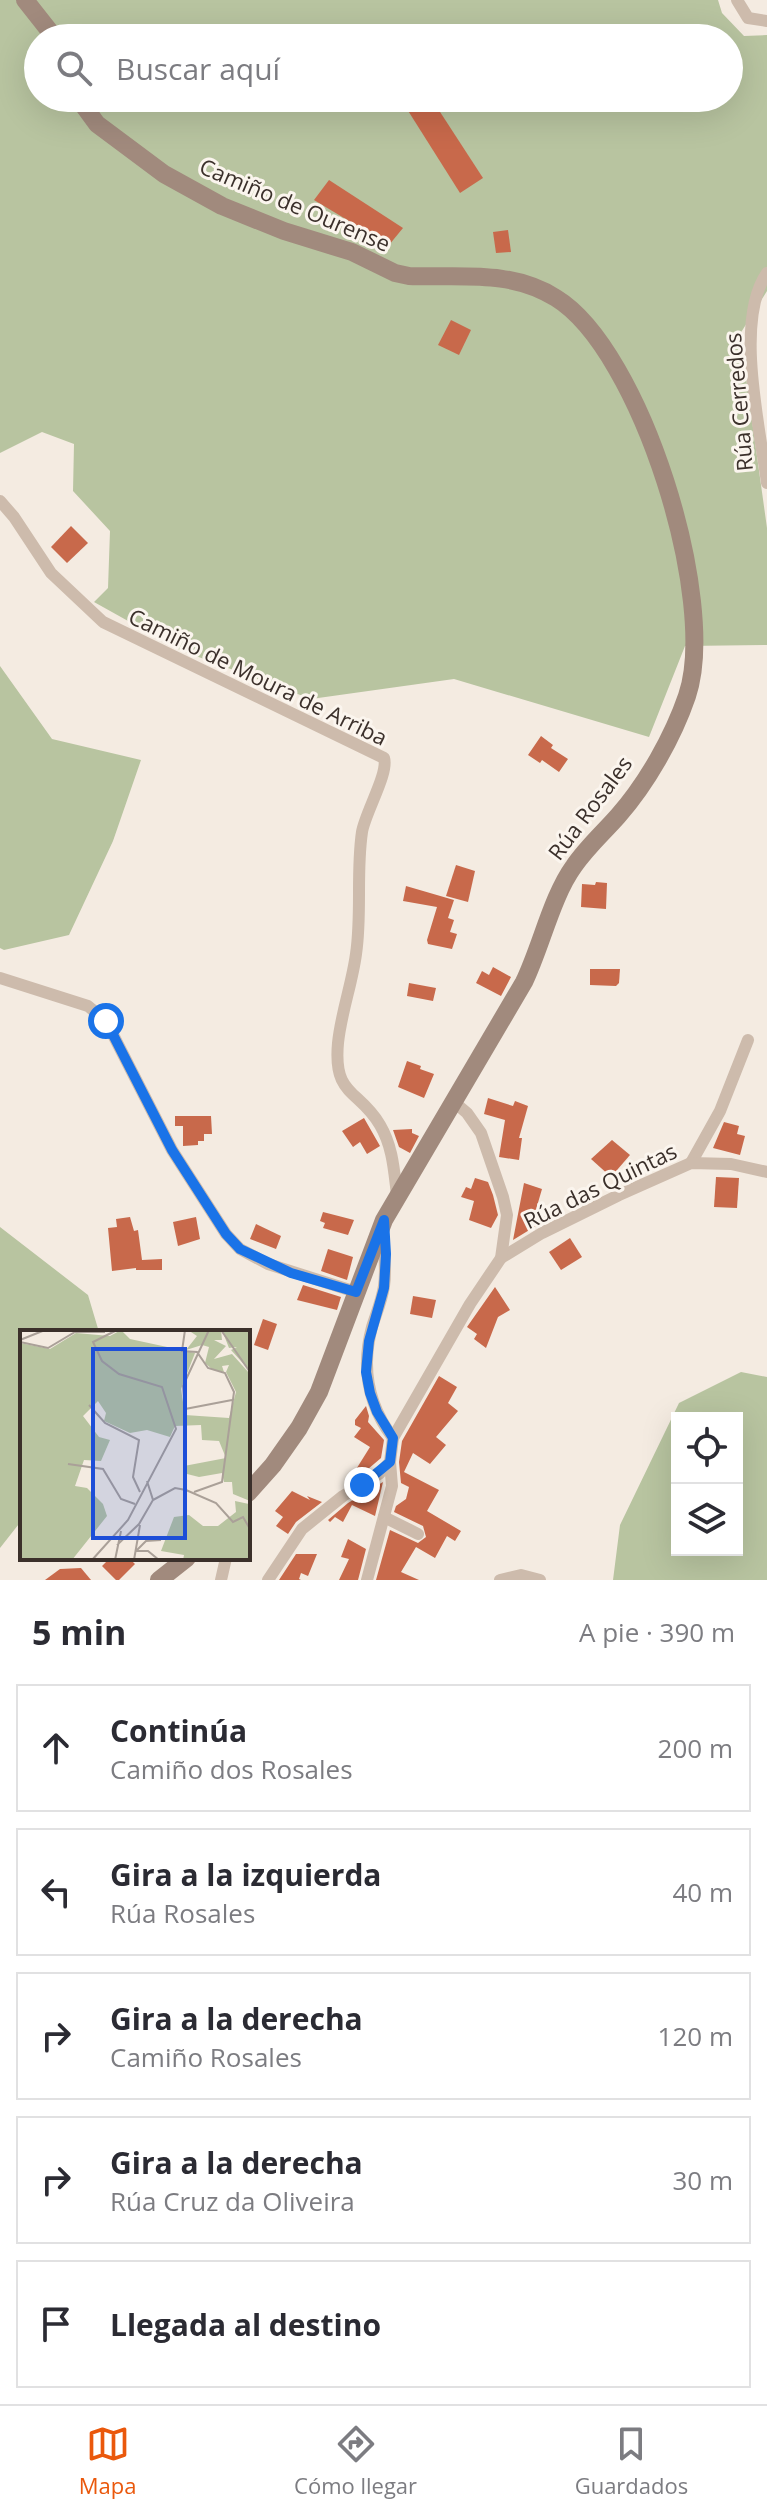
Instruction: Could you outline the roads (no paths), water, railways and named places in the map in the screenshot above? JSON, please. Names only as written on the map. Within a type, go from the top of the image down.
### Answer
[{"type":"street","points":[[25,0],[44,24]]},
{"type":"street","points":[[737,0],[748,18],[767,21]]},
{"type":"street","name":"Camiño de Ourense","points":[[88,112],[97,124],[164,174],[222,206],[284,231],[352,252],[395,273],[426,277],[476,275]]},
{"type":"street","name":"Rúa Cerredos","points":[[767,273],[752,312],[750,348],[767,483]]},
{"type":"street","name":"Rúa Rosales","points":[[250,1491],[299,1428],[319,1392],[384,1220],[524,982],[539,952],[560,889],[572,868],[620,814],[647,775],[676,723],[691,679],[696,634],[687,563],[668,492],[633,396],[607,350],[581,317],[556,297],[501,277],[476,275]]},
{"type":"street","name":"Camiño de Moura de Arriba","points":[[0,501],[51,573],[103,622],[384,758],[386,767],[367,811],[362,834],[356,954],[338,1042],[337,1067],[349,1094],[372,1113],[389,1142],[397,1195]]},
{"type":"street","points":[[0,978],[88,1006],[106,1021],[172,1150],[219,1223],[240,1249],[291,1273],[356,1292]]},
{"type":"street","points":[[691,1163],[720,1111],[748,1040]]},
{"type":"street","points":[[367,1580],[392,1486],[390,1462],[393,1438],[470,1304],[501,1258],[507,1215],[503,1197],[481,1133],[467,1113],[454,1102]]},
{"type":"street","name":"Rúa das Quintas","points":[[501,1258],[594,1208],[691,1163],[731,1164],[767,1172]]},
{"type":"street","points":[[384,1220],[384,1288],[369,1341],[366,1372],[377,1412],[393,1438]]},
{"type":"street","points":[[268,1580],[302,1529],[343,1496],[379,1474],[390,1462]]},
{"type":"street","points":[[384,1517],[418,1534]]},
{"type":"street","points":[[159,1580],[184,1560]]},
{"type":"street","points":[[221,1580],[226,1560]]},
{"type":"street","points":[[500,1580],[521,1575],[540,1580]]}]
